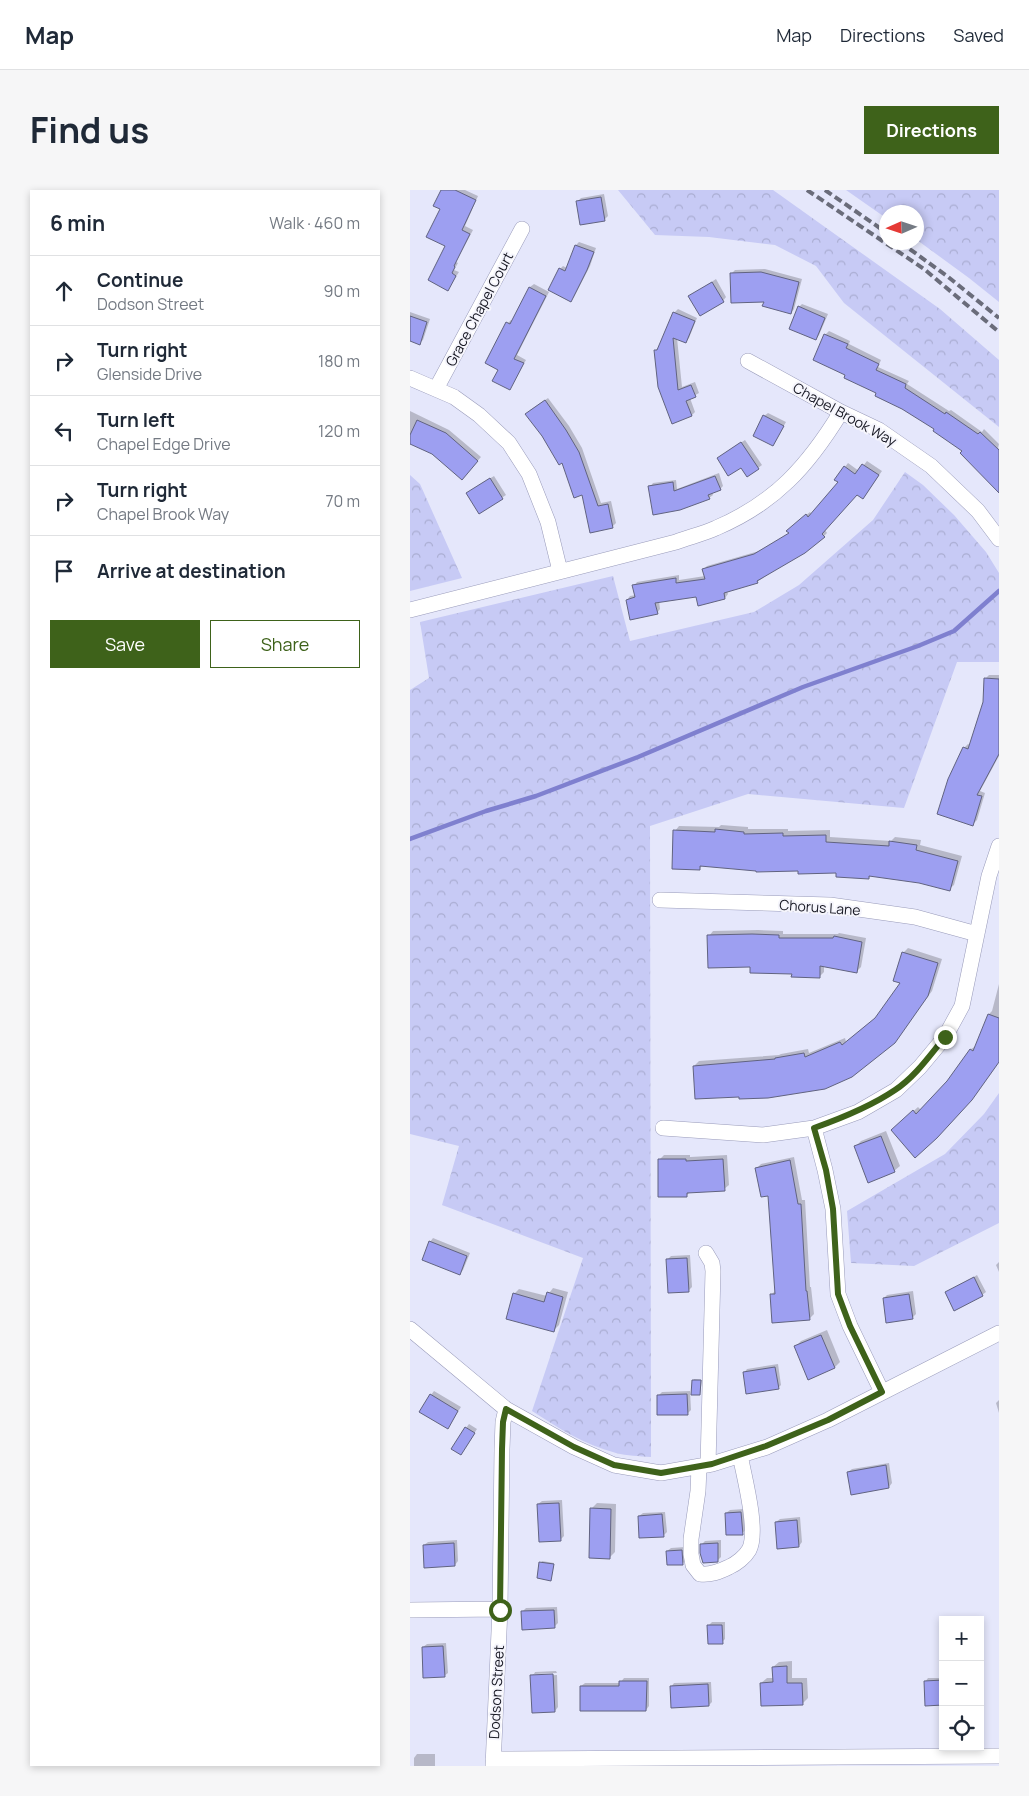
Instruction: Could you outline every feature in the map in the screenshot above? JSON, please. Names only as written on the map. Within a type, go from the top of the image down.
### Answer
[{"type":"street","name":"Grace Chapel Court","points":[[436,389],[522,229]]},
{"type":"street","name":"Chapel Brook Way","points":[[748,361],[841,412],[879,430],[931,466],[978,511],[999,538]]},
{"type":"street","points":[[410,378],[454,397],[509,443],[529,474],[548,522],[560,571]]},
{"type":"street","points":[[410,610],[676,542],[716,528],[754,508],[778,491],[801,469],[841,412]]},
{"type":"street","points":[[663,1128],[763,1135],[814,1128],[865,1107],[896,1090],[920,1067],[945,1037],[962,1006],[989,876],[999,846]]},
{"type":"street","name":"Chorus Lane","points":[[660,900],[830,905],[915,917],[977,934]]},
{"type":"street","points":[[814,1128],[826,1170],[833,1209],[838,1294],[850,1326],[882,1392]]},
{"type":"street","points":[[706,1253],[712,1263],[713,1270],[703,1466],[691,1539],[693,1565],[700,1574],[710,1574],[731,1566],[747,1553],[750,1548],[752,1517],[740,1455]]},
{"type":"street","points":[[410,1329],[506,1409],[574,1447],[614,1465],[661,1473],[703,1466],[766,1446],[828,1420],[999,1333]]},
{"type":"street","name":"Dodson Street","points":[[493,1762],[500,1610],[502,1449],[503,1422],[506,1409]]},
{"type":"street","points":[[410,1610],[500,1610]]},
{"type":"street","points":[[493,1762],[999,1756]]},
{"type":"green space","points":[[618,190],[773,190],[940,309],[999,360],[999,427],[844,303],[816,266],[775,245],[709,237],[655,235]]},
{"type":"green space","points":[[846,190],[999,190],[999,302],[924,245],[924,205],[879,205],[879,213]]},
{"type":"green space","points":[[905,472],[923,485],[954,515],[986,552],[999,573],[999,662],[957,662],[904,808],[748,794],[650,826],[651,1457],[624,1455],[605,1450],[572,1435],[532,1411],[583,1258],[442,1205],[459,1146],[410,1134],[410,690],[429,678],[420,622],[613,576],[630,641],[754,612],[799,585],[873,520]]},
{"type":"green space","points":[[410,475],[420,484],[462,578],[410,591]]},
{"type":"green space","points":[[999,1093],[999,1223],[914,1266],[851,1263],[847,1211],[945,1154],[984,1114]]},
{"type":"building","points":[[441,190],[455,190],[476,200],[462,230],[470,234],[454,266],[452,273],[456,276],[448,291],[428,280],[445,246],[426,237],[440,209],[433,206]]},
{"type":"building","points":[[601,197],[605,221],[580,225],[576,201]]},
{"type":"building","points":[[575,245],[594,252],[571,302],[548,290],[559,268],[565,271]]},
{"type":"building","points":[[761,272],[799,282],[791,314],[762,306],[764,302],[731,303],[730,273]]},
{"type":"building","points":[[712,282],[724,302],[700,316],[688,296]]},
{"type":"building","points":[[529,287],[546,296],[514,359],[524,363],[510,390],[492,381],[498,370],[485,363],[506,322],[510,324]]},
{"type":"building","points":[[798,306],[825,318],[816,340],[789,329]]},
{"type":"building","points":[[673,312],[695,321],[686,343],[673,338],[678,390],[691,385],[696,397],[686,401],[692,416],[672,424],[658,387],[654,350],[657,350]]},
{"type":"building","points":[[410,316],[427,322],[420,345],[410,341]]},
{"type":"building","points":[[824,334],[848,344],[846,348],[879,364],[876,370],[906,384],[905,388],[945,414],[946,412],[978,434],[980,432],[999,450],[999,493],[960,453],[962,451],[933,431],[934,429],[902,409],[875,396],[876,393],[844,378],[845,375],[813,360]]},
{"type":"building","points":[[545,400],[579,452],[598,506],[608,504],[613,528],[590,533],[582,495],[574,498],[562,463],[559,465],[542,436],[525,414]]},
{"type":"building","points":[[763,415],[784,426],[773,446],[753,436]]},
{"type":"building","points":[[417,420],[446,433],[478,461],[462,480],[432,454],[410,444],[410,435]]},
{"type":"building","points":[[741,442],[759,469],[747,477],[741,468],[728,476],[717,458]]},
{"type":"building","points":[[862,464],[879,475],[863,499],[857,495],[822,534],[825,537],[805,553],[757,581],[758,583],[724,593],[725,599],[698,606],[696,597],[655,603],[658,614],[630,620],[626,600],[635,597],[632,585],[676,578],[676,583],[705,579],[702,569],[754,554],[789,533],[786,531],[806,514],[808,517],[838,482],[834,480],[844,466],[855,474]]},
{"type":"building","points":[[715,476],[721,490],[708,495],[710,499],[680,510],[653,515],[648,486],[673,482],[674,491]]},
{"type":"building","points":[[490,478],[503,499],[479,514],[466,493]]},
{"type":"building","points":[[984,678],[999,679],[999,754],[977,795],[982,796],[973,826],[937,814],[948,779],[963,747],[968,749],[983,702]]},
{"type":"building","points":[[715,829],[744,832],[744,834],[783,833],[783,836],[826,835],[826,842],[889,846],[889,841],[917,845],[916,850],[958,861],[950,891],[919,883],[869,876],[869,879],[836,877],[836,873],[798,874],[798,871],[756,872],[700,866],[700,870],[672,869],[673,830],[715,832]]},
{"type":"building","points":[[707,935],[779,935],[779,938],[833,938],[834,936],[862,942],[857,973],[820,966],[820,978],[791,977],[792,974],[750,973],[750,967],[708,968]]},
{"type":"building","points":[[902,952],[938,963],[928,996],[895,1043],[852,1077],[825,1089],[768,1098],[695,1099],[693,1066],[775,1059],[804,1053],[805,1057],[840,1042],[842,1045],[875,1018],[900,983],[893,981]]},
{"type":"building","points":[[988,1014],[999,1018],[999,1062],[972,1100],[937,1138],[915,1158],[891,1130],[913,1110],[916,1114],[947,1081],[970,1049],[973,1051]]},
{"type":"building","points":[[881,1136],[895,1172],[868,1183],[854,1146]]},
{"type":"building","points":[[658,1159],[686,1159],[686,1161],[723,1159],[725,1191],[687,1193],[687,1197],[658,1197]]},
{"type":"building","points":[[790,1160],[798,1204],[801,1204],[806,1291],[810,1320],[772,1323],[770,1294],[775,1294],[768,1196],[761,1197],[755,1168]]},
{"type":"building","points":[[429,1241],[467,1256],[460,1275],[422,1260]]},
{"type":"building","points":[[687,1258],[689,1292],[668,1293],[666,1259]]},
{"type":"building","points":[[974,1277],[983,1296],[954,1311],[945,1292]]},
{"type":"building","points":[[547,1292],[563,1297],[554,1332],[506,1319],[513,1293],[544,1302]]},
{"type":"building","points":[[909,1294],[913,1319],[886,1323],[883,1298]]},
{"type":"building","points":[[821,1335],[835,1368],[808,1380],[794,1346]]},
{"type":"building","points":[[775,1367],[779,1389],[746,1394],[743,1372]]},
{"type":"building","points":[[692,1380],[701,1380],[700,1395],[691,1395]]},
{"type":"building","points":[[430,1394],[458,1411],[448,1429],[419,1412]]},
{"type":"building","points":[[687,1394],[688,1415],[657,1415],[657,1395]]},
{"type":"building","points":[[465,1427],[475,1433],[461,1455],[451,1449]]},
{"type":"building","points":[[886,1465],[889,1488],[851,1495],[847,1472]]},
{"type":"building","points":[[559,1503],[561,1541],[539,1542],[537,1504]]},
{"type":"building","points":[[590,1508],[611,1509],[610,1559],[589,1558]]},
{"type":"building","points":[[741,1512],[743,1535],[726,1535],[725,1513]]},
{"type":"building","points":[[662,1514],[664,1537],[639,1538],[638,1516]]},
{"type":"building","points":[[797,1520],[799,1547],[777,1549],[775,1522]]},
{"type":"building","points":[[454,1543],[455,1566],[424,1568],[423,1545]]},
{"type":"building","points":[[718,1543],[718,1562],[703,1563],[700,1544]]},
{"type":"building","points":[[682,1550],[683,1565],[667,1565],[666,1551]]},
{"type":"building","points":[[539,1562],[554,1564],[551,1581],[537,1578]]},
{"type":"building","points":[[554,1610],[555,1628],[522,1630],[521,1611]]},
{"type":"building","points":[[707,1625],[722,1625],[723,1644],[708,1644]]},
{"type":"building","points":[[443,1646],[445,1677],[423,1678],[422,1647]]},
{"type":"building","points":[[787,1666],[787,1683],[802,1683],[803,1705],[761,1706],[760,1683],[773,1682],[772,1667]]},
{"type":"building","points":[[553,1674],[555,1712],[532,1713],[530,1675]]},
{"type":"building","points":[[939,1680],[939,1705],[925,1706],[924,1681]]},
{"type":"building","points":[[619,1681],[647,1681],[646,1711],[580,1711],[580,1686],[619,1686]]},
{"type":"building","points":[[708,1684],[709,1706],[671,1708],[670,1686]]},
{"type":"waterway","points":[[410,839],[486,811],[536,796],[638,757],[803,687],[918,646],[954,631],[999,591]]},
{"type":"railway","points":[[807,190],[924,269],[999,332]]},
{"type":"railway","points":[[825,190],[879,227]]},
{"type":"railway","points":[[911,250],[999,318]]},
{"type":"route","points":[[500,1610],[502,1449],[503,1422],[506,1409],[574,1447],[614,1465],[661,1473],[712,1464],[766,1446],[828,1420],[882,1392],[850,1326],[838,1294],[833,1209],[826,1170],[814,1128],[858,1112],[896,1090],[920,1067],[945,1037]]}]
